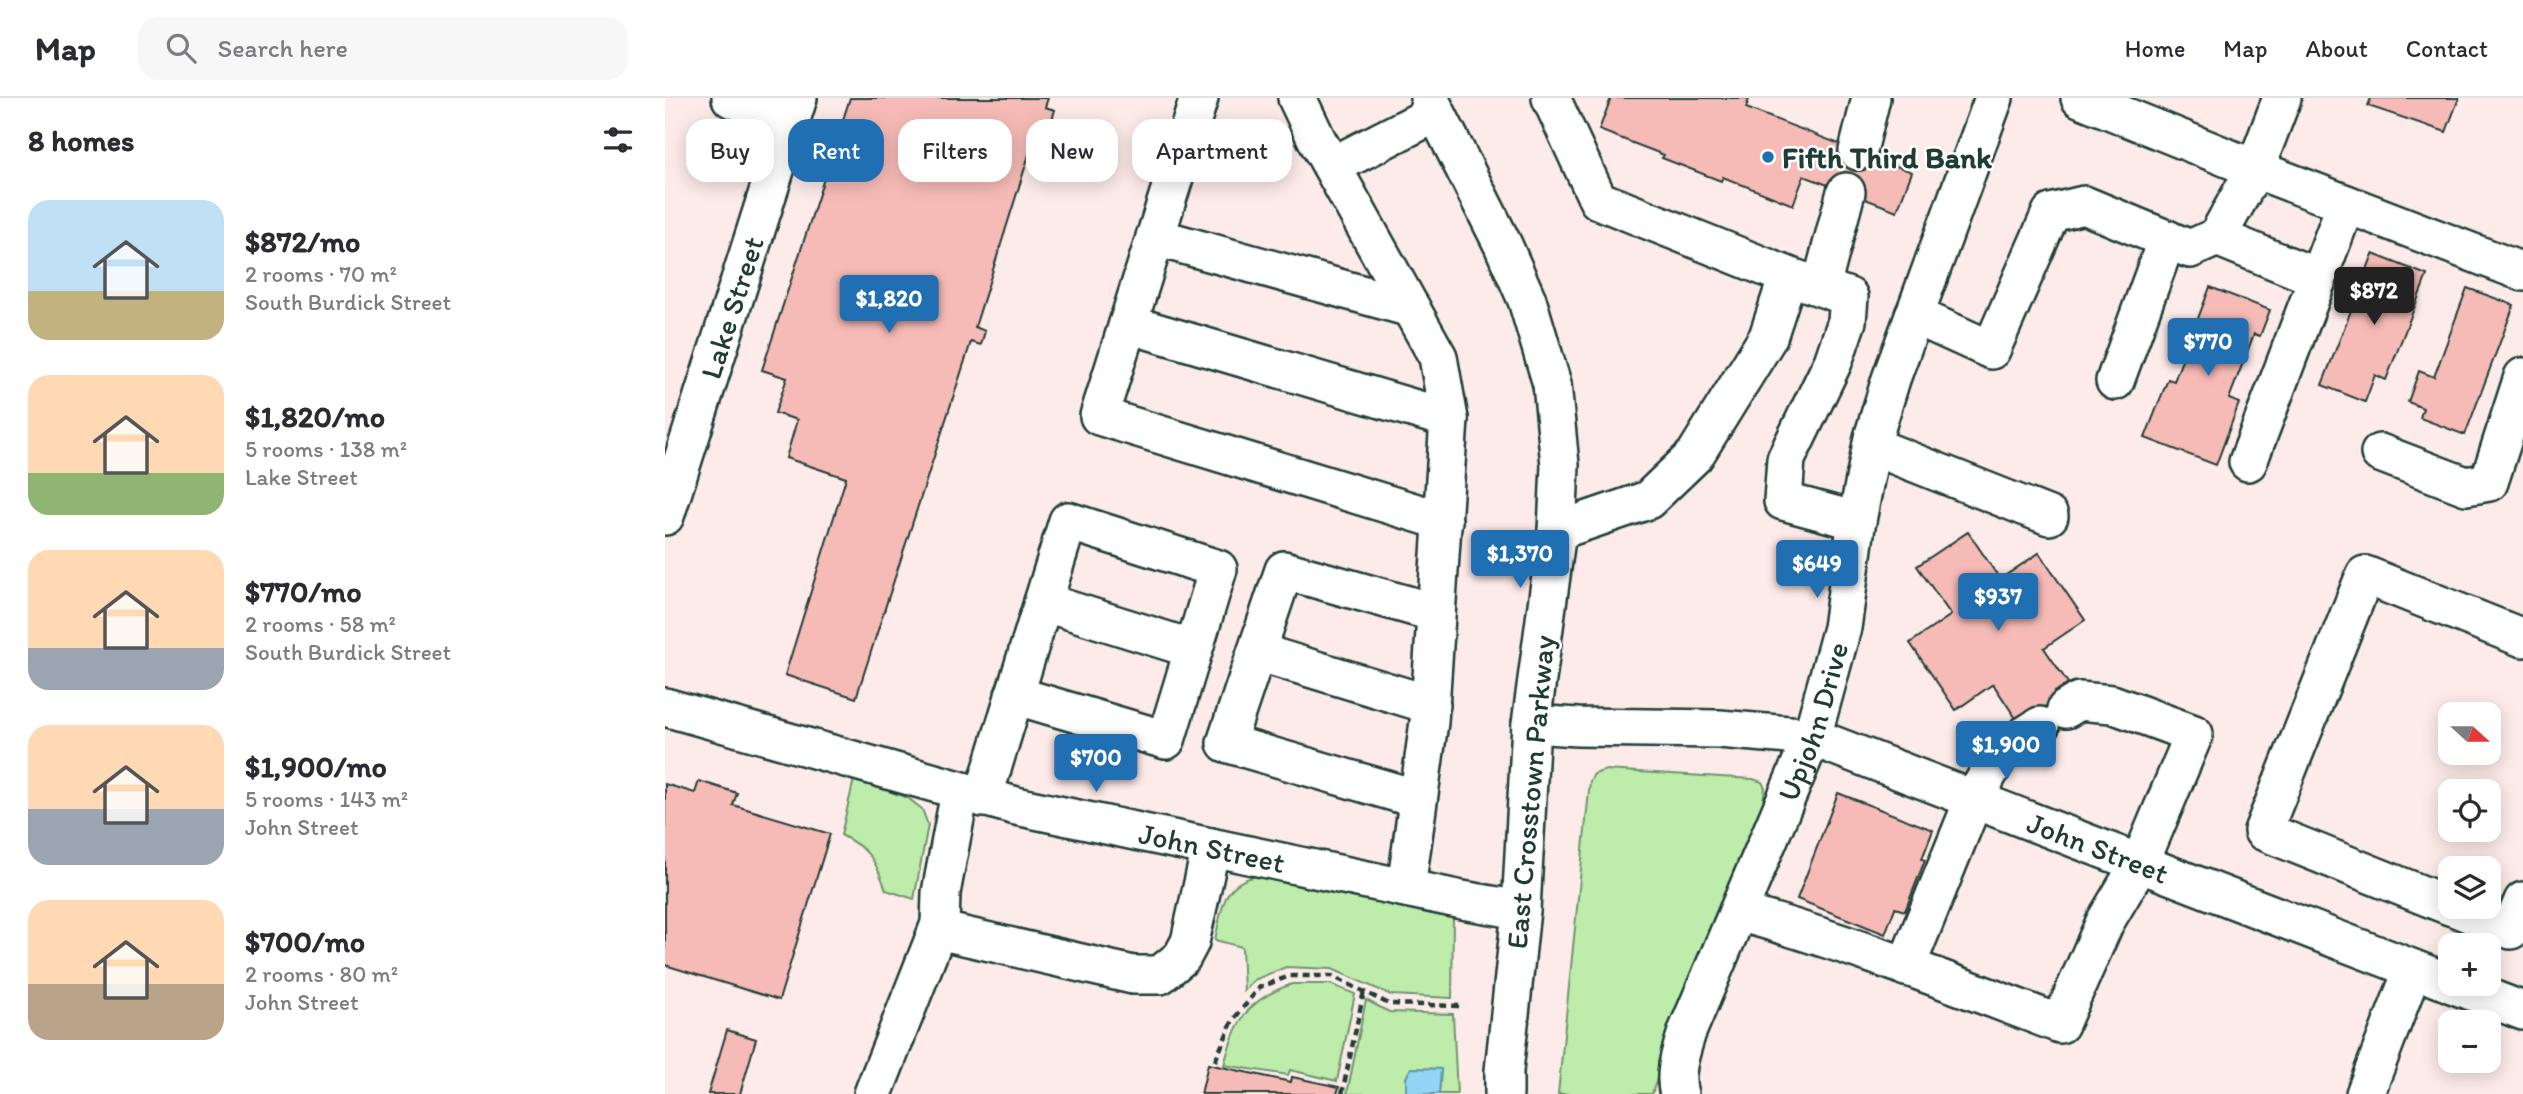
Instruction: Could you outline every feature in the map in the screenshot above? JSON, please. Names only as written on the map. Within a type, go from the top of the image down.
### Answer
[{"type":"street","points":[[731,98],[795,110]]},
{"type":"street","points":[[1199,98],[1099,416],[1443,521]]},
{"type":"street","points":[[1297,98],[1438,357],[1449,419],[1431,705],[1406,888]]},
{"type":"street","points":[[1551,98],[1598,200],[1849,297],[1847,321],[1833,362],[1786,459],[1783,501],[1857,521]]},
{"type":"street","points":[[1858,151],[1871,98]]},
{"type":"street","name":"Upjohn Drive","points":[[1679,1094],[1679,1056],[1686,1032],[1812,737],[1842,628],[1857,521],[1872,446],[1891,379],[1994,98]]},
{"type":"street","points":[[2080,98],[2255,169],[2523,272]]},
{"type":"street","points":[[1914,315],[1991,350],[2051,213],[2084,205],[2190,249],[2217,237],[2255,169],[2282,98]]},
{"type":"street","points":[[1332,166],[1432,106]]},
{"type":"street","name":"East Crosstown Parkway","points":[[1432,106],[1503,245],[1527,300],[1552,384],[1560,465],[1557,531],[1531,724],[1521,910],[1504,1071],[1504,1094]]},
{"type":"street","name":"Lake Street","points":[[665,516],[795,110]]},
{"type":"street","points":[[1557,531],[1648,500],[1695,455],[1805,282],[1846,192]]},
{"type":"street","points":[[2248,462],[2346,204]]},
{"type":"street","points":[[1155,237],[1411,308]]},
{"type":"street","points":[[2217,237],[2318,278]]},
{"type":"street","points":[[2115,381],[2167,239]]},
{"type":"street","points":[[1128,324],[1449,419]]},
{"type":"street","points":[[2380,453],[2466,486],[2489,482],[2517,415],[2523,377]]},
{"type":"street","points":[[1872,446],[2049,516]]},
{"type":"street","points":[[873,1094],[940,923],[941,893],[972,795],[1014,695],[1068,521],[1218,569],[1166,740],[1014,695]]},
{"type":"street","points":[[1418,799],[1226,743],[1285,570],[1436,613]]},
{"type":"street","points":[[2438,901],[2263,831],[2365,575],[2523,638]]},
{"type":"street","points":[[1043,602],[1193,649]]},
{"type":"street","points":[[1257,652],[1431,705]]},
{"type":"street","points":[[1738,912],[1788,926],[1906,967],[2060,1024],[2105,922],[2140,863],[2194,734],[2112,704],[2079,701],[2002,750],[1974,799],[1906,967]]},
{"type":"street","name":"John Street","points":[[665,707],[972,795],[1521,910]]},
{"type":"street","name":"John Street","points":[[1531,724],[1719,729],[1812,737],[2438,978]]},
{"type":"street","points":[[940,923],[951,933],[1133,975],[1160,975],[1182,957],[1190,943],[1211,847]]},
{"type":"street","points":[[2484,919],[2511,930],[2523,901]]},
{"type":"street","points":[[2365,1094],[2413,969]]},
{"type":"street","name":"John Street","points":[[2484,996],[2523,1011]]},
{"type":"path","points":[[1215,1060],[1233,1020],[1260,986],[1290,976],[1332,976],[1389,1004],[1459,1006]]},
{"type":"path","points":[[1342,1094],[1364,990]]},
{"type":"green space","points":[[1606,770],[1753,779],[1762,782],[1765,788],[1763,802],[1666,1050],[1652,1094],[1558,1094],[1590,781],[1594,774]]},
{"type":"green space","points":[[854,779],[908,798],[922,809],[928,825],[914,899],[886,890],[870,856],[841,835]]},
{"type":"green space","points":[[1257,876],[1453,918],[1452,998],[1391,995],[1332,969],[1286,967],[1254,980],[1244,991],[1242,947],[1215,940],[1222,908],[1230,891],[1245,880]]},
{"type":"green space","points":[[1292,984],[1330,984],[1355,994],[1337,1081],[1290,1070],[1288,1075],[1224,1065],[1233,1036],[1245,1014],[1264,997]]},
{"type":"green space","points":[[1366,1000],[1389,1012],[1453,1014],[1457,1094],[1439,1094],[1441,1069],[1411,1068],[1406,1078],[1406,1094],[1347,1094]]},
{"type":"water","points":[[1411,1068],[1441,1069],[1439,1094],[1406,1094],[1406,1078]]},
{"type":"building","points":[[850,98],[1048,98],[1045,107],[1055,110],[1052,119],[1026,119],[1026,164],[975,327],[985,331],[981,345],[971,342],[856,698],[785,675],[846,478],[786,458],[797,420],[775,413],[787,378],[762,370],[823,182],[884,182],[884,119],[843,119]]},
{"type":"building","name":"Fifth Third Bank","points":[[1611,98],[1746,98],[1749,99],[1746,108],[1912,172],[1897,211],[1804,176],[1793,205],[1723,177],[1721,181],[1599,130]]},
{"type":"building","points":[[2371,98],[2459,98],[2446,132],[2368,106]]},
{"type":"building","points":[[2373,254],[2427,275],[2386,380],[2375,375],[2365,402],[2322,385]]},
{"type":"building","points":[[2210,287],[2270,310],[2260,336],[2254,334],[2229,399],[2239,403],[2216,465],[2145,438],[2168,379],[2174,381]]},
{"type":"building","points":[[2467,288],[2514,305],[2465,435],[2420,418],[2423,408],[2408,402],[2419,371],[2434,377]]},
{"type":"building","points":[[1968,532],[2000,579],[2039,553],[2085,620],[2044,648],[2068,683],[2055,692],[2073,718],[2047,736],[2017,720],[1993,684],[1956,710],[1910,643],[1951,615],[1917,566]]},
{"type":"building","points":[[699,781],[737,793],[733,805],[830,834],[779,1000],[665,965],[665,784],[695,793]]},
{"type":"building","points":[[1838,793],[1933,830],[1922,859],[1925,860],[1905,911],[1895,908],[1885,934],[1797,899]]},
{"type":"building","points":[[727,1030],[756,1039],[740,1094],[708,1094]]},
{"type":"building","points":[[1208,1064],[1291,1082],[1292,1077],[1339,1087],[1337,1094],[1201,1094]]},
{"type":"place","name":"Fifth Third Bank","points":[[1768,157]]}]
